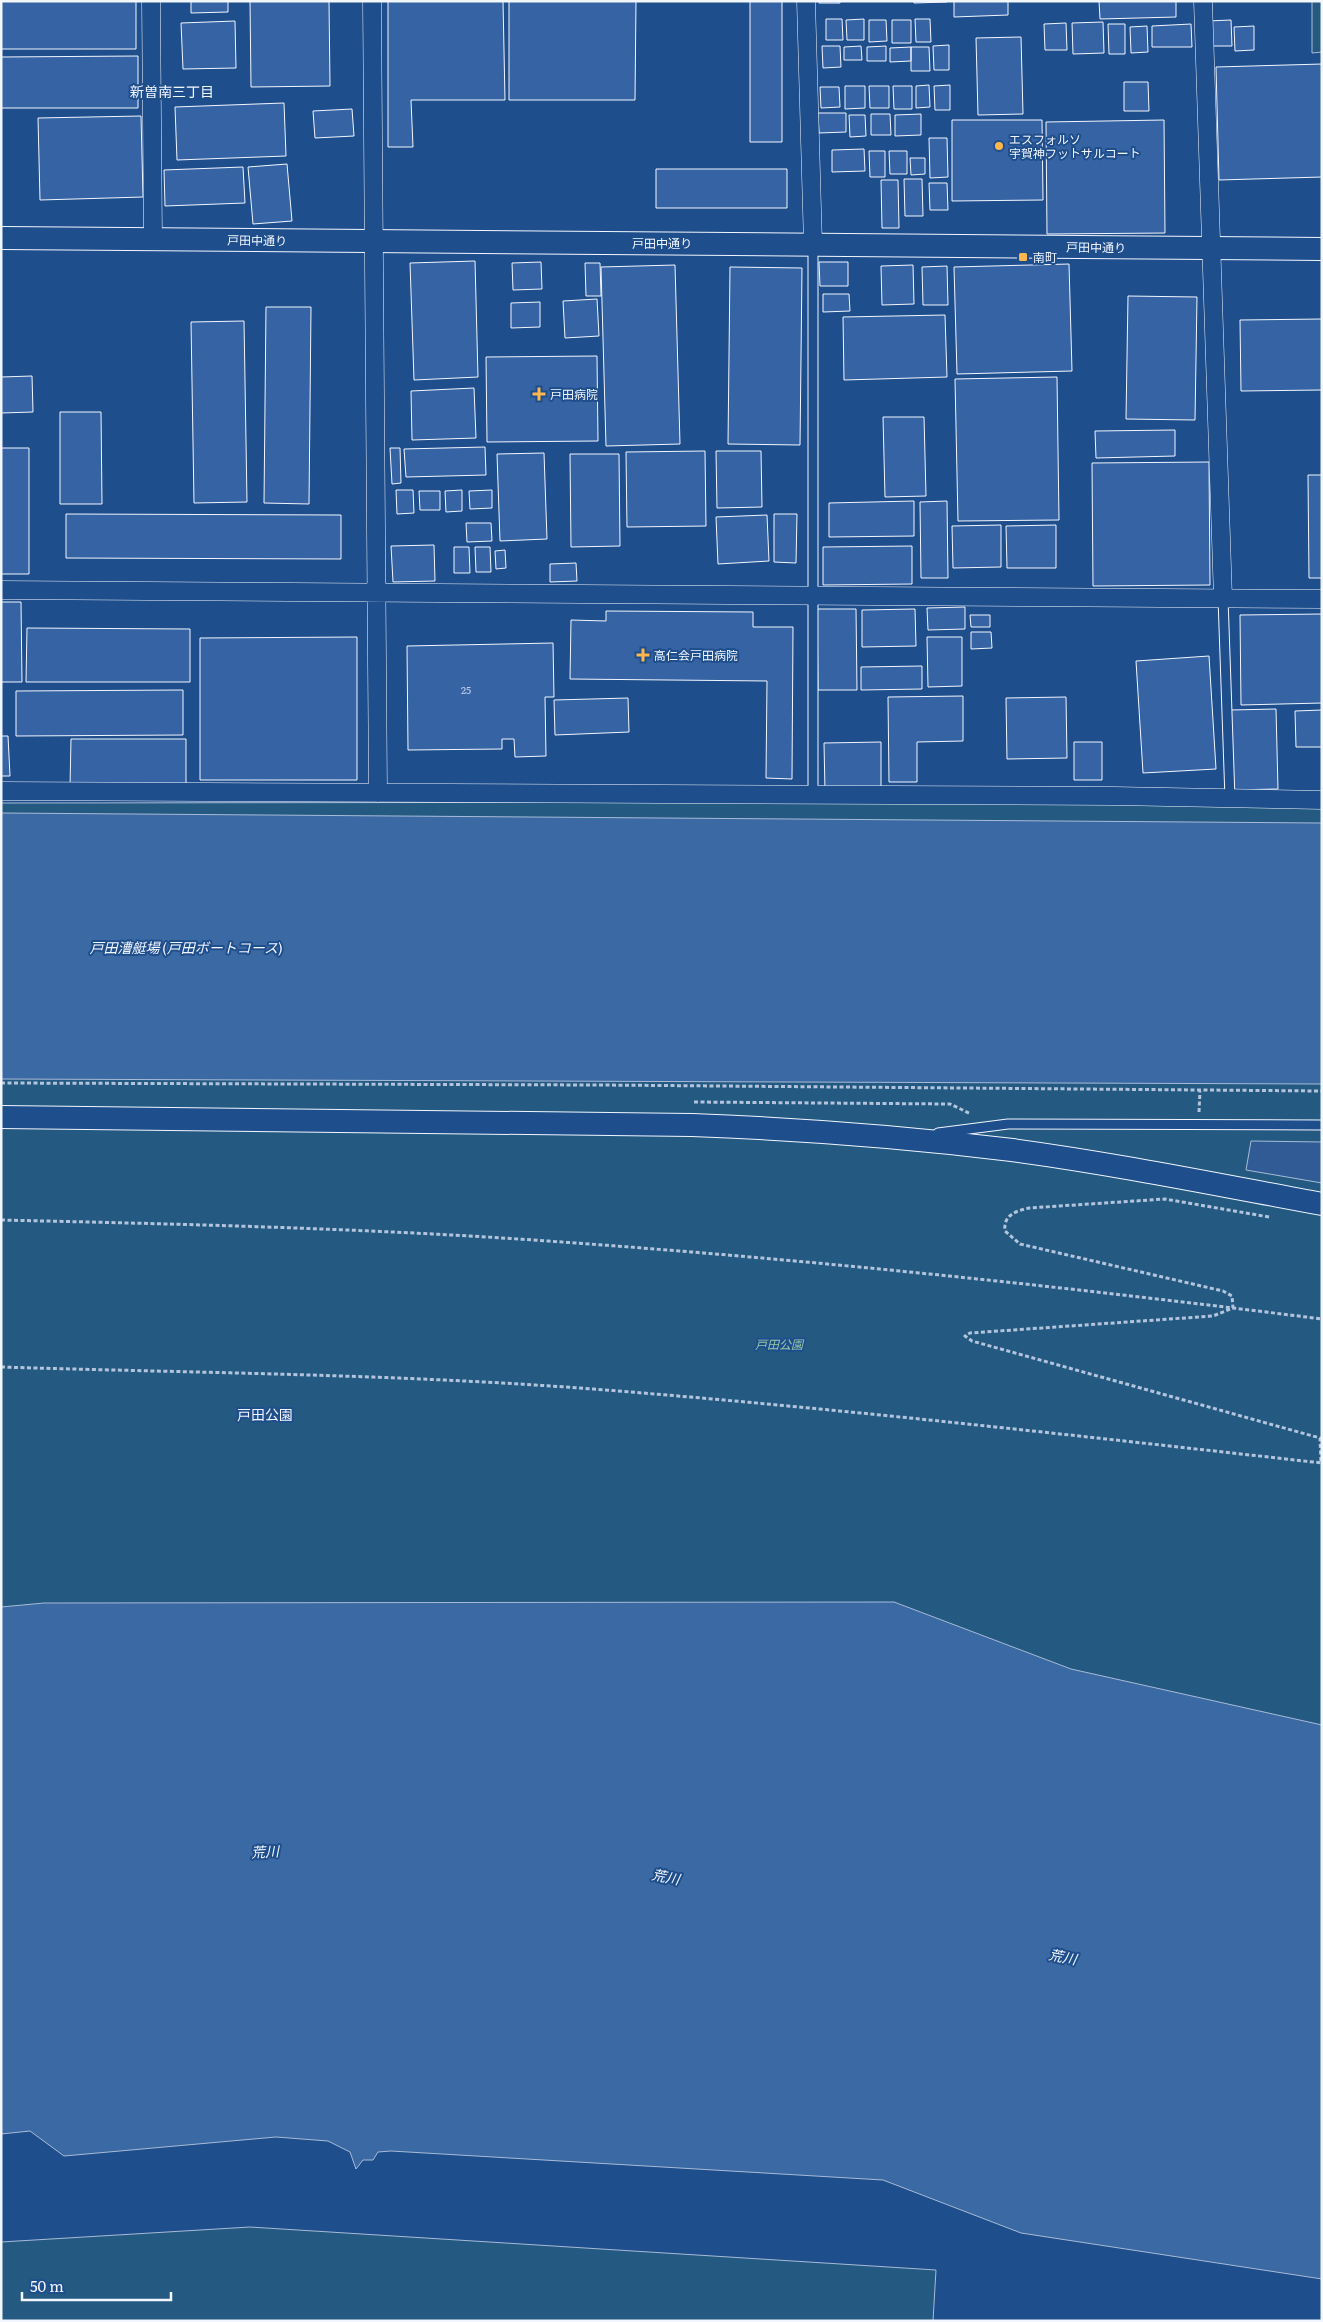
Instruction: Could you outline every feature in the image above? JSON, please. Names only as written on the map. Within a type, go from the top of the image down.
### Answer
[{"type":"street","points":[[151,1],[153,239]]},
{"type":"street","points":[[372,1],[378,793]]},
{"type":"street","points":[[806,1],[813,244]]},
{"type":"street","points":[[1203,1],[1223,598]]},
{"type":"street","name":"戸田中通り","points":[[1,238],[1322,249]]},
{"type":"street","points":[[1,590],[812,594],[1322,599]]},
{"type":"street","points":[[1,791],[813,794],[1322,800]]},
{"type":"street","points":[[1,1117],[692,1125],[784,1128],[1014,1150],[1125,1167],[1322,1204]]},
{"type":"lane","points":[[813,244],[813,794]]},
{"type":"lane","points":[[1223,598],[1230,799]]},
{"type":"lane","points":[[904,1138],[1008,1124],[1322,1125]]},
{"type":"path","points":[[1,1083],[610,1085],[1322,1091]]},
{"type":"path","points":[[1199,1116],[1200,1090]]},
{"type":"path","points":[[1233,1308],[1232,1296],[1223,1291],[1020,1244],[1005,1231],[1005,1224],[1008,1218],[1016,1211],[1029,1208],[1153,1198],[1262,1217],[1272,1217],[1290,1198]]},
{"type":"path","points":[[1,1220],[309,1229],[541,1241],[922,1274],[1322,1319]]},
{"type":"path","points":[[1,1367],[322,1376],[591,1389],[970,1423],[1321,1463],[1320,1438],[982,1343],[965,1336],[970,1333],[1213,1316],[1233,1308]]},
{"type":"green space","points":[[1312,1],[1322,1],[1322,52],[1312,53]]},
{"type":"green space","name":"戸田公園","points":[[1,803],[1322,803],[1322,2004],[1,1866]]},
{"type":"green space","points":[[250,2227],[936,2270],[933,2321],[1,2321],[1,2242]]},
{"type":"shaded area","points":[[1251,1141],[1322,1142],[1322,1183],[1246,1170]]},
{"type":"water","name":"戸田漕艇場 (戸田ボートコース)","points":[[1,813],[1322,823],[1322,1084],[1,1079]]},
{"type":"water","name":"荒川","points":[[894,1602],[1071,1669],[1322,1725],[1322,2279],[1021,2233],[883,2180],[391,2151],[378,2152],[373,2160],[363,2160],[356,2169],[350,2152],[328,2141],[276,2137],[64,2156],[30,2131],[1,2134],[1,1607],[44,1603]]},
{"type":"building","points":[[1,1],[136,1],[136,49],[1,49]]},
{"type":"building","points":[[191,1],[228,1],[228,12],[191,13]]},
{"type":"building","points":[[250,1],[329,1],[330,86],[251,87]]},
{"type":"building","points":[[388,1],[503,1],[505,100],[411,100],[413,147],[388,147]]},
{"type":"building","points":[[509,1],[636,1],[635,100],[509,100]]},
{"type":"building","points":[[750,1],[782,1],[782,142],[750,142]]},
{"type":"building","points":[[819,1],[840,1],[840,3],[819,3]]},
{"type":"building","points":[[914,1],[947,1],[947,2],[914,3]]},
{"type":"building","points":[[954,1],[1008,1],[1008,15],[954,17]]},
{"type":"building","points":[[1099,1],[1176,1],[1176,17],[1100,19]]},
{"type":"building","points":[[826,19],[842,19],[843,40],[826,40]]},
{"type":"building","points":[[864,19],[864,40],[847,40],[846,20]]},
{"type":"building","points":[[915,19],[930,19],[931,42],[916,42]]},
{"type":"building","points":[[869,20],[886,20],[887,41],[869,42]]},
{"type":"building","points":[[892,20],[911,20],[911,43],[892,43]]},
{"type":"building","points":[[1231,20],[1232,46],[1208,46],[1207,21]]},
{"type":"building","points":[[235,21],[236,68],[183,69],[181,23]]},
{"type":"building","points":[[1103,22],[1104,53],[1073,54],[1072,23]]},
{"type":"building","points":[[1066,23],[1067,50],[1045,50],[1044,24]]},
{"type":"building","points":[[1108,24],[1125,24],[1125,54],[1109,54]]},
{"type":"building","points":[[1191,24],[1192,47],[1152,47],[1152,26]]},
{"type":"building","points":[[1147,26],[1148,52],[1131,53],[1130,27]]},
{"type":"building","points":[[1254,26],[1254,50],[1235,51],[1234,27]]},
{"type":"building","points":[[1021,37],[1023,114],[978,115],[976,38]]},
{"type":"building","points":[[949,45],[949,70],[934,70],[933,46]]},
{"type":"building","points":[[822,46],[840,46],[841,67],[823,68]]},
{"type":"building","points":[[861,46],[862,60],[844,60],[844,47]]},
{"type":"building","points":[[886,46],[886,61],[867,61],[867,47]]},
{"type":"building","points":[[911,47],[929,47],[930,71],[911,71]]},
{"type":"building","points":[[911,47],[911,61],[890,62],[890,48]]},
{"type":"building","points":[[138,56],[138,108],[1,108],[1,57]]},
{"type":"building","points":[[1322,64],[1322,177],[1219,180],[1216,67]]},
{"type":"building","points":[[1124,82],[1148,82],[1149,111],[1124,111]]},
{"type":"building","points":[[929,85],[930,107],[916,108],[916,86]]},
{"type":"building","points":[[950,85],[950,110],[935,110],[934,86]]},
{"type":"building","points":[[845,86],[865,86],[865,108],[845,109]]},
{"type":"building","points":[[869,86],[889,86],[889,108],[870,108]]},
{"type":"building","points":[[893,86],[912,86],[912,109],[894,109]]},
{"type":"building","points":[[820,87],[839,87],[840,107],[821,108]]},
{"type":"building","points":[[284,103],[286,156],[177,160],[175,107]]},
{"type":"building","points":[[352,109],[354,136],[315,138],[313,111]]},
{"type":"building","points":[[818,113],[846,113],[846,132],[819,133]]},
{"type":"building","points":[[871,114],[890,114],[891,135],[871,135]]},
{"type":"building","points":[[921,114],[921,135],[895,136],[895,115]]},
{"type":"building","points":[[849,115],[865,115],[866,136],[850,137]]},
{"type":"building","points":[[141,116],[143,197],[40,200],[38,118]]},
{"type":"building","points":[[952,120],[1042,120],[1043,200],[952,201]]},
{"type":"building","points":[[1164,120],[1165,233],[1047,234],[1046,122]]},
{"type":"building","points":[[929,138],[947,138],[948,177],[930,178]]},
{"type":"building","points":[[864,149],[865,171],[832,172],[832,150]]},
{"type":"building","points":[[869,151],[885,151],[885,177],[870,177]]},
{"type":"building","points":[[889,151],[907,151],[907,174],[890,174]]},
{"type":"building","points":[[910,158],[925,158],[925,174],[911,175]]},
{"type":"building","points":[[287,164],[292,221],[253,224],[248,167]]},
{"type":"building","points":[[243,167],[245,203],[165,206],[164,170]]},
{"type":"building","points":[[656,169],[787,169],[787,208],[656,208]]},
{"type":"building","points":[[904,179],[922,179],[923,216],[905,216]]},
{"type":"building","points":[[881,180],[898,180],[899,228],[882,228]]},
{"type":"building","points":[[929,183],[947,183],[948,210],[930,210]]},
{"type":"building","points":[[475,261],[478,377],[414,380],[410,263]]},
{"type":"building","points":[[541,262],[542,289],[513,290],[512,263]]},
{"type":"building","points":[[819,262],[848,262],[848,286],[820,286]]},
{"type":"building","points":[[585,263],[600,263],[601,296],[586,296]]},
{"type":"building","points":[[1069,264],[1072,371],[957,374],[954,267]]},
{"type":"building","points":[[675,265],[680,444],[606,446],[601,267]]},
{"type":"building","points":[[913,265],[914,304],[882,305],[881,266]]},
{"type":"building","points":[[947,266],[948,305],[923,305],[922,267]]},
{"type":"building","points":[[730,267],[802,268],[800,445],[728,444]]},
{"type":"building","points":[[823,294],[849,294],[850,311],[823,312]]},
{"type":"building","points":[[1128,296],[1197,297],[1195,420],[1126,419]]},
{"type":"building","points":[[597,299],[599,336],[565,338],[563,301]]},
{"type":"building","points":[[540,302],[540,327],[511,328],[511,303]]},
{"type":"building","points":[[266,307],[311,307],[309,504],[264,503]]},
{"type":"building","points":[[945,315],[947,377],[844,380],[843,317]]},
{"type":"building","points":[[1322,319],[1322,390],[1241,391],[1240,320]]},
{"type":"building","points":[[244,321],[247,502],[194,503],[191,322]]},
{"type":"building","points":[[597,356],[598,441],[487,442],[486,357]]},
{"type":"building","points":[[32,376],[33,412],[1,413],[1,377]]},
{"type":"building","points":[[1057,377],[1059,520],[958,521],[955,379]]},
{"type":"building","points":[[474,388],[476,438],[412,440],[411,391]]},
{"type":"building","points":[[60,412],[101,412],[102,504],[60,504]]},
{"type":"building","points":[[883,417],[924,417],[926,496],[885,497]]},
{"type":"building","points":[[1175,430],[1175,456],[1096,458],[1095,431]]},
{"type":"building","points":[[485,447],[486,475],[406,477],[404,449]]},
{"type":"building","points":[[1,448],[29,448],[29,574],[1,574]]},
{"type":"building","points":[[390,448],[400,448],[401,483],[392,484]]},
{"type":"building","points":[[705,451],[706,526],[627,527],[626,452]]},
{"type":"building","points":[[716,451],[761,451],[762,507],[717,508]]},
{"type":"building","points":[[544,453],[547,539],[500,541],[497,454]]},
{"type":"building","points":[[570,454],[619,454],[620,546],[571,547]]},
{"type":"building","points":[[1209,462],[1210,585],[1093,586],[1092,463]]},
{"type":"building","points":[[1308,475],[1322,475],[1322,578],[1309,578]]},
{"type":"building","points":[[396,490],[413,490],[414,513],[397,514]]},
{"type":"building","points":[[462,490],[462,511],[446,512],[445,491]]},
{"type":"building","points":[[492,490],[492,508],[470,509],[469,491]]},
{"type":"building","points":[[419,491],[440,491],[440,510],[420,510]]},
{"type":"building","points":[[914,501],[914,536],[829,537],[829,503]]},
{"type":"building","points":[[947,501],[948,578],[921,578],[920,502]]},
{"type":"building","points":[[66,514],[341,515],[341,559],[66,558]]},
{"type":"building","points":[[774,514],[797,514],[796,563],[774,562]]},
{"type":"building","points":[[767,515],[769,561],[718,564],[716,517]]},
{"type":"building","points":[[466,523],[491,523],[492,541],[467,542]]},
{"type":"building","points":[[1001,525],[1001,567],[953,568],[952,526]]},
{"type":"building","points":[[1056,525],[1056,568],[1007,568],[1006,526]]},
{"type":"building","points":[[434,545],[435,581],[393,582],[391,546]]},
{"type":"building","points":[[912,546],[912,584],[823,585],[823,547]]},
{"type":"building","points":[[454,547],[469,547],[470,573],[454,573]]},
{"type":"building","points":[[475,547],[490,547],[491,572],[476,572]]},
{"type":"building","points":[[505,550],[506,568],[496,569],[495,551]]},
{"type":"building","points":[[576,563],[577,581],[550,582],[550,564]]},
{"type":"building","points":[[1,602],[21,602],[22,682],[1,682]]},
{"type":"building","points":[[965,607],[965,629],[928,630],[927,608]]},
{"type":"building","points":[[817,609],[856,609],[857,690],[818,690]]},
{"type":"building","points":[[915,609],[916,646],[862,647],[862,610]]},
{"type":"building","points":[[606,611],[753,612],[753,627],[793,627],[792,779],[766,778],[767,681],[570,679],[571,620],[606,621]]},
{"type":"building","points":[[1322,614],[1322,703],[1241,705],[1240,615]]},
{"type":"building","points":[[970,615],[990,615],[990,627],[971,627]]},
{"type":"building","points":[[27,628],[190,629],[190,682],[26,682]]},
{"type":"building","points":[[971,632],[991,632],[992,648],[971,649]]},
{"type":"building","points":[[357,637],[357,780],[200,780],[200,638]]},
{"type":"building","points":[[927,637],[962,637],[962,686],[928,687]]},
{"type":"building","points":[[553,643],[554,697],[545,697],[546,756],[515,757],[514,739],[502,739],[502,749],[408,750],[407,646]]},
{"type":"building","points":[[1209,656],[1216,769],[1143,773],[1136,661]]},
{"type":"building","points":[[922,666],[922,689],[861,690],[861,667]]},
{"type":"building","points":[[183,690],[183,735],[16,736],[16,691]]},
{"type":"building","points":[[963,696],[963,741],[917,742],[917,782],[889,782],[888,697]]},
{"type":"building","points":[[1066,697],[1067,758],[1007,759],[1006,698]]},
{"type":"building","points":[[628,698],[629,732],[555,735],[554,700]]},
{"type":"building","points":[[1276,709],[1278,789],[1231,790],[1230,710]]},
{"type":"building","points":[[1322,710],[1322,747],[1296,747],[1295,711]]},
{"type":"building","points":[[1,736],[8,736],[10,776],[1,776]]},
{"type":"building","points":[[71,739],[186,739],[186,787],[70,787]]},
{"type":"building","points":[[881,742],[881,790],[825,791],[824,743]]},
{"type":"building","points":[[1074,742],[1102,742],[1102,780],[1074,780]]},
{"type":"place","name":"エスフォルソ 宇賀神フットサルコート","points":[[999,146]]},
{"type":"place","name":"南町","points":[[1023,257]]},
{"type":"place","name":"戸田病院","points":[[539,394]]},
{"type":"place","name":"高仁会戸田病院","points":[[643,655]]},
{"type":"district","name":"新曽南三丁目","points":[[172,91]]},
{"type":"district","name":"戸田公園","points":[[265,1414]]}]
